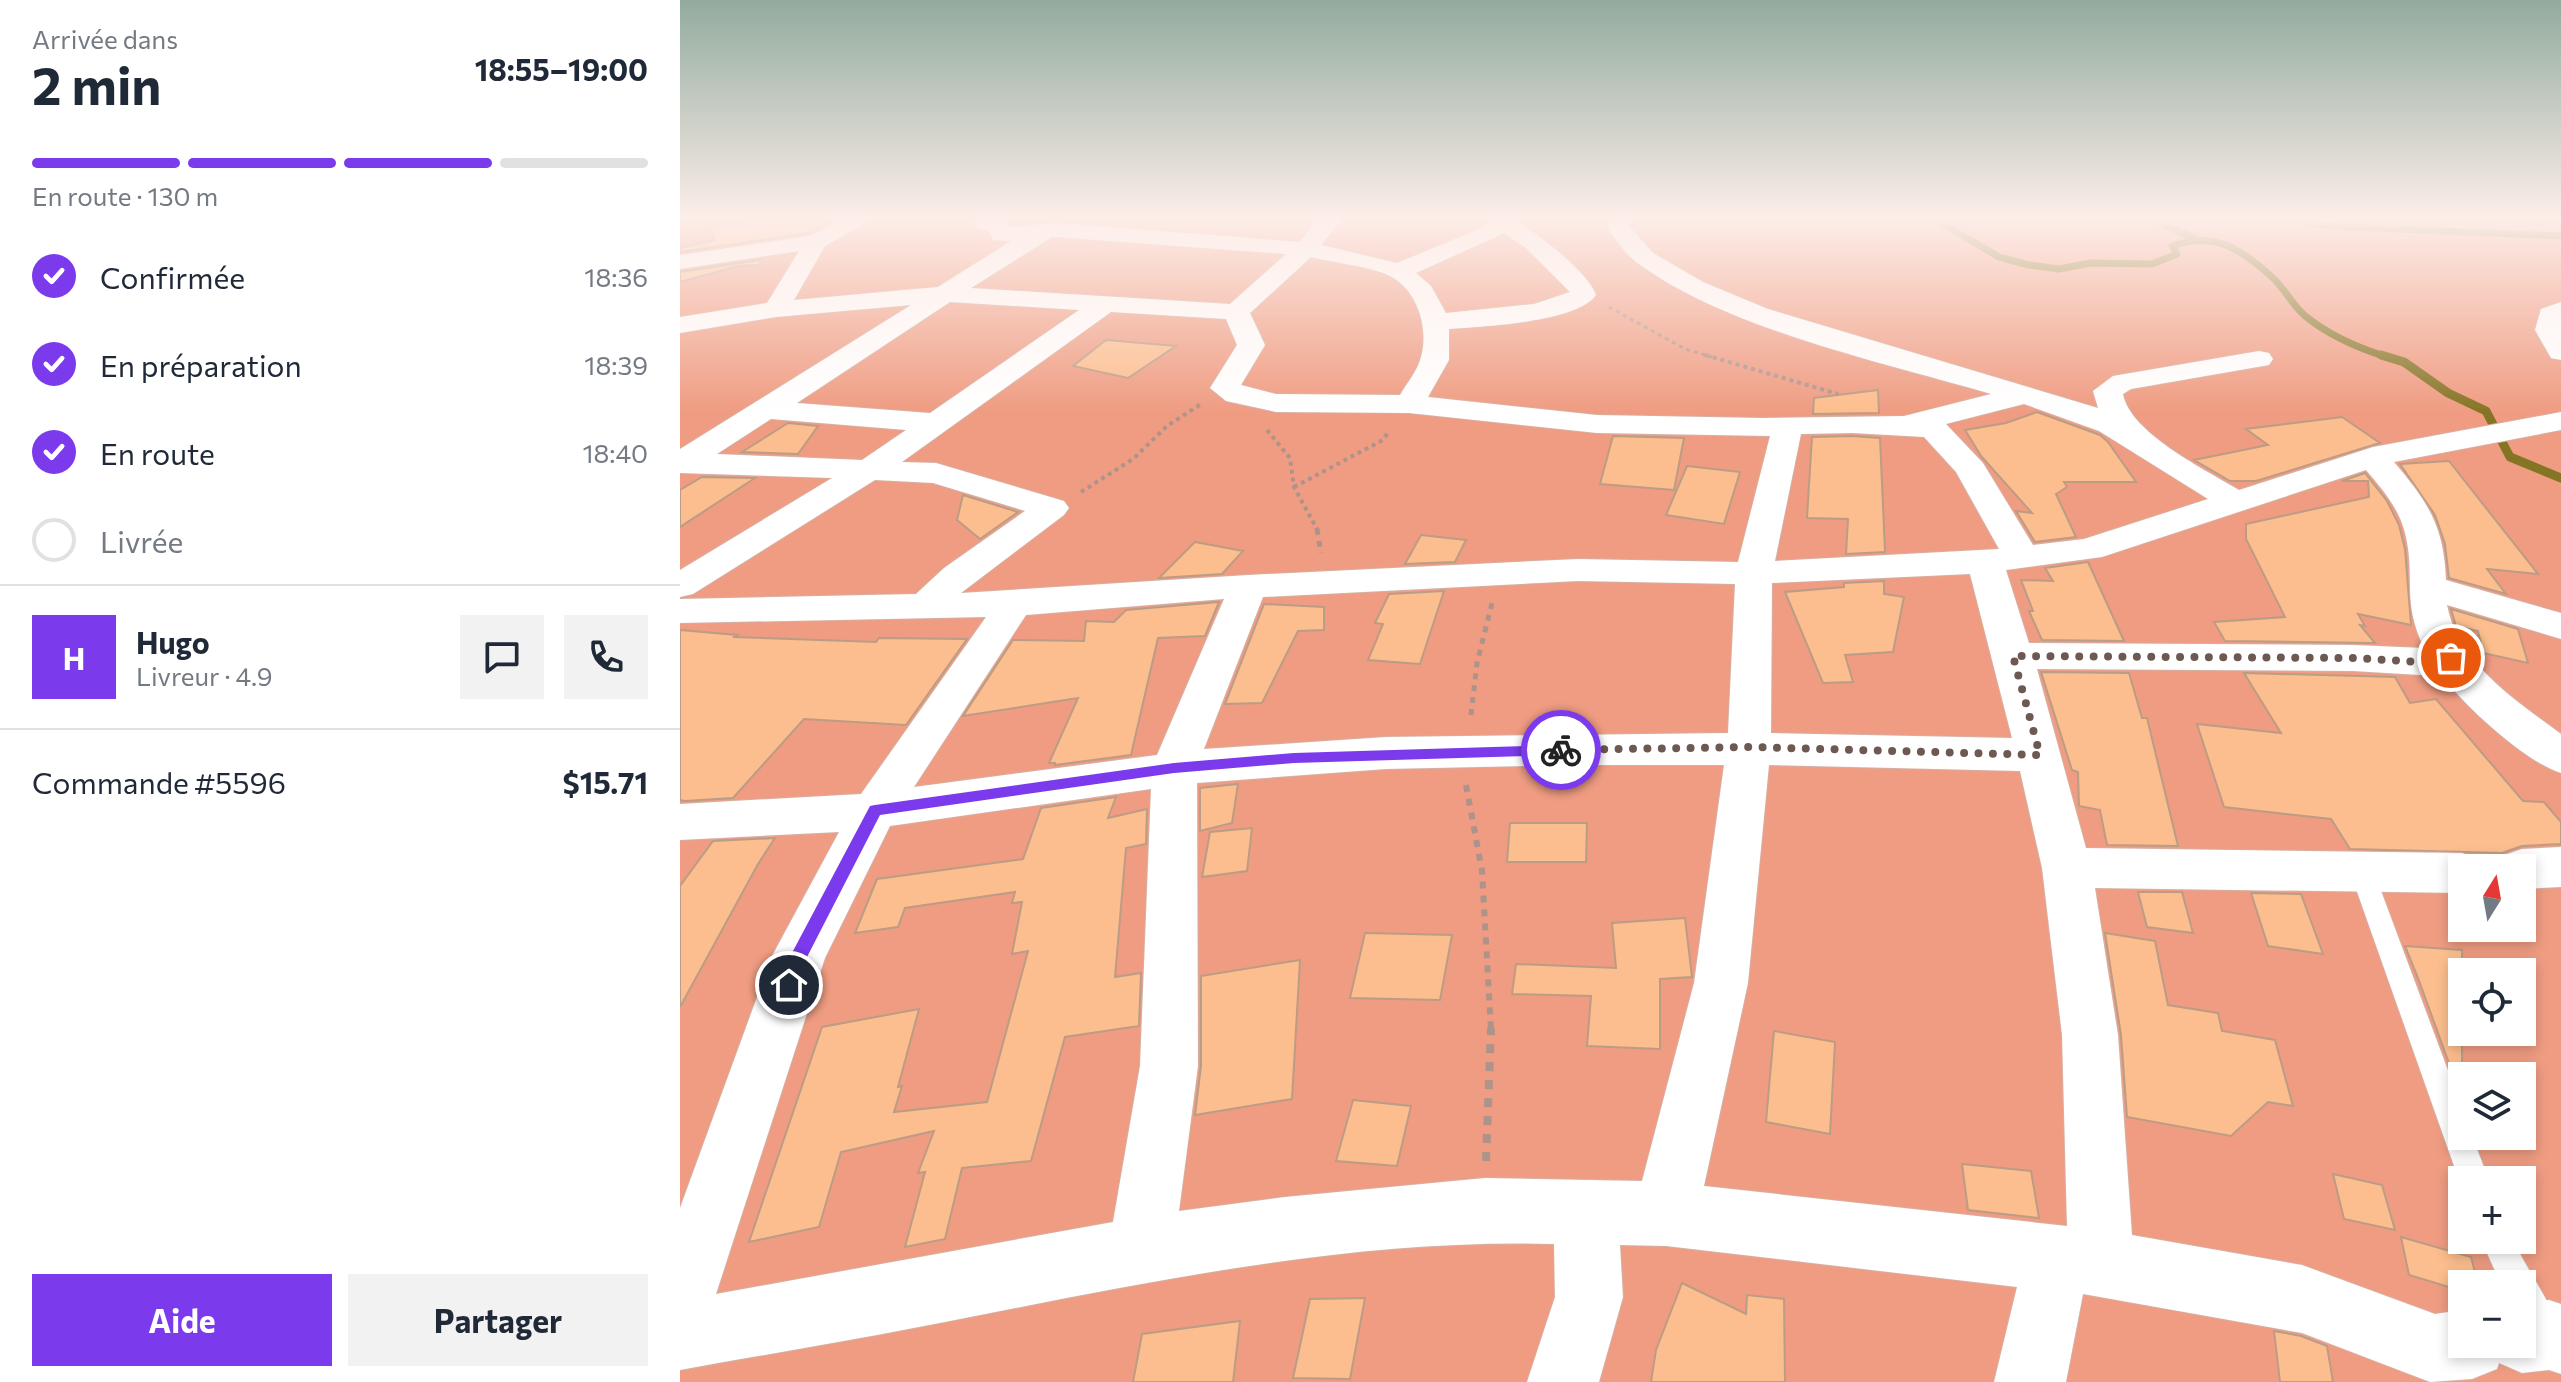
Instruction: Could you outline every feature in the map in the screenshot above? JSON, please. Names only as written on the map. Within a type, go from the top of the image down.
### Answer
[{"type":"street","points":[[776,309],[792,282]]},
{"type":"street","points":[[681,462],[962,282]]},
{"type":"street","points":[[680,325],[776,309],[945,294],[1236,312],[1269,282]]},
{"type":"street","points":[[1409,404],[1435,360],[1438,338],[1432,309],[1422,291],[1412,282]]},
{"type":"street","points":[[1434,322],[1532,310],[1576,301],[1583,295],[1575,282]]},
{"type":"street","points":[[1685,282],[1776,320],[2029,394],[2089,415],[2135,439],[2232,500]]},
{"type":"street","points":[[680,586],[872,468],[1105,304]]},
{"type":"street","points":[[2561,310],[2550,315],[2548,330],[2561,352]]},
{"type":"street","points":[[1236,312],[1251,345],[1230,392],[1276,403],[1409,404],[1597,424],[1924,426],[1944,439],[1983,488],[2003,560],[2013,656],[2067,868],[2090,1035],[2079,1262],[2030,1382]]},
{"type":"street","points":[[2135,439],[2110,404],[2108,391],[2123,382],[2259,359]]},
{"type":"street","points":[[1895,424],[2029,394]]},
{"type":"street","points":[[766,410],[936,423]]},
{"type":"street","points":[[680,611],[1014,604],[1248,586],[1500,573],[1578,570],[1754,573],[2003,560],[2089,549],[2232,500],[2373,457],[2561,421]]},
{"type":"street","points":[[1666,1214],[1721,983],[1749,747],[1754,573],[1771,488],[1788,425]]},
{"type":"street","points":[[2373,457],[2408,501],[2420,522],[2425,549],[2427,607],[2435,631],[2451,658],[2478,691],[2561,757]]},
{"type":"street","points":[[681,462],[936,473],[1052,508]]},
{"type":"street","points":[[926,606],[957,576],[1052,508]]},
{"type":"street","points":[[1141,1249],[1169,1066],[1174,768],[1248,586]]},
{"type":"street","points":[[2426,586],[2561,626]]},
{"type":"street","points":[[680,1300],[799,956],[875,810],[1014,604]]},
{"type":"street","points":[[2013,656],[2353,658],[2420,662],[2451,658]]},
{"type":"street","points":[[680,822],[875,810],[1174,768],[1294,758],[1749,747],[2040,755]]},
{"type":"street","points":[[2536,868],[2561,867]]},
{"type":"street","points":[[2067,868],[2448,873]]},
{"type":"street","points":[[680,1335],[877,1301],[1141,1249],[1285,1229],[1485,1210],[1666,1214],[2079,1262],[2302,1299],[2435,1349],[2448,1347]]},
{"type":"street","points":[[1563,1382],[1589,1297],[1586,1212]]},
{"type":"lane","points":[[2362,872],[2469,1166]]},
{"type":"path","points":[[1583,295],[1636,319],[1685,349],[1824,388],[1895,424]]},
{"type":"path","points":[[1052,508],[1133,459],[1167,426],[1230,392],[1290,458],[1294,487],[1317,526],[1321,556],[1318,582]]},
{"type":"path","points":[[1294,487],[1381,441],[1409,404]]},
{"type":"path","points":[[1485,1210],[1491,1030],[1482,871],[1466,782],[1477,663],[1500,573]]},
{"type":"shaded area","points":[[680,282],[2561,282],[2561,1382],[680,1382]]},
{"type":"building","points":[[1106,340],[1176,346],[1128,378],[1073,366]]},
{"type":"building","points":[[1878,390],[1879,413],[1813,414],[1814,398]]},
{"type":"building","points":[[2037,412],[2100,435],[2136,482],[2064,482],[2067,487],[2056,494],[2076,537],[2035,542],[2016,511],[2032,513],[1981,456],[1965,430],[2006,423]]},
{"type":"building","points":[[2342,417],[2380,443],[2256,481],[2230,481],[2194,460],[2268,445],[2246,429]]},
{"type":"building","points":[[788,423],[818,426],[798,454],[742,452]]},
{"type":"building","points":[[1613,436],[1684,438],[1674,490],[1600,484]]},
{"type":"building","points":[[1812,437],[1880,438],[1885,552],[1846,554],[1848,519],[1807,518]]},
{"type":"building","points":[[2449,461],[2538,574],[2487,569],[2506,594],[2449,578],[2445,544],[2435,515],[2400,464]]},
{"type":"building","points":[[1687,466],[1740,472],[1724,524],[1666,515]]},
{"type":"building","points":[[2365,473],[2387,501],[2399,525],[2405,549],[2411,625],[2358,614],[2365,626],[2360,625],[2375,643],[2225,641],[2214,622],[2285,617],[2246,539],[2246,524],[2369,497],[2368,481],[2342,481]]},
{"type":"building","points":[[702,477],[755,478],[680,527],[680,490]]},
{"type":"building","points":[[963,495],[1018,512],[980,539],[957,520]]},
{"type":"building","points":[[1421,535],[1466,540],[1455,562],[1405,564]]},
{"type":"building","points":[[1195,542],[1243,551],[1222,574],[1159,578]]},
{"type":"building","points":[[2088,562],[2124,641],[2042,640],[2029,611],[2033,611],[2021,580],[2053,581],[2045,568]]},
{"type":"building","points":[[1884,581],[1884,594],[1904,597],[1893,652],[1845,655],[1853,682],[1823,683],[1785,592],[1844,587],[1844,583]]},
{"type":"building","points":[[1444,591],[1420,664],[1368,660],[1383,624],[1375,623],[1389,594]]},
{"type":"building","points":[[1219,602],[1205,636],[1158,638],[1131,755],[1055,765],[1049,763],[1078,698],[963,716],[1013,640],[1084,641],[1086,621],[1114,622],[1126,610]]},
{"type":"building","points":[[1264,604],[1324,607],[1324,630],[1298,631],[1262,703],[1225,704]]},
{"type":"building","points":[[2451,609],[2518,629],[2528,663],[2483,653],[2478,631],[2456,626]]},
{"type":"building","points":[[680,630],[737,635],[733,637],[876,642],[879,638],[967,639],[906,725],[804,719],[733,798],[685,801],[680,800]]},
{"type":"building","points":[[2041,672],[2129,673],[2142,718],[2147,718],[2178,846],[2107,845],[2100,810],[2079,806],[2078,772],[2072,770]]},
{"type":"building","points":[[2244,673],[2395,677],[2410,703],[2436,699],[2523,801],[2544,802],[2561,822],[2561,844],[2522,846],[2502,853],[2350,849],[2331,819],[2224,807],[2197,724],[2281,733]]},
{"type":"building","points":[[1238,784],[1232,823],[1200,831],[1200,788]]},
{"type":"building","points":[[1116,797],[1108,818],[1147,809],[1146,844],[1126,848],[1115,977],[1141,973],[1139,1026],[1065,1037],[1031,1161],[962,1168],[945,1239],[905,1247],[925,1172],[918,1173],[934,1131],[841,1152],[819,1227],[749,1242],[822,1027],[919,1009],[894,1112],[987,1102],[1028,951],[1012,954],[1022,902],[1012,903],[1015,892],[905,908],[898,927],[855,933],[877,879],[1023,859],[1041,808]]},
{"type":"building","points":[[1510,823],[1587,823],[1586,862],[1507,862]]},
{"type":"building","points":[[1252,828],[1247,871],[1202,877],[1210,832]]},
{"type":"building","points":[[775,838],[680,1007],[680,886],[713,841]]},
{"type":"building","points":[[2138,892],[2182,892],[2193,933],[2147,927]]},
{"type":"building","points":[[2251,893],[2301,894],[2323,954],[2268,946]]},
{"type":"building","points":[[1685,918],[1692,977],[1660,979],[1660,1049],[1587,1046],[1591,996],[1512,994],[1516,964],[1616,968],[1612,923]]},
{"type":"building","points":[[1365,933],[1452,935],[1440,1000],[1350,998]]},
{"type":"building","points":[[2105,933],[2155,941],[2168,1005],[2218,1013],[2222,1031],[2275,1040],[2293,1106],[2268,1102],[2231,1136],[2127,1117],[2121,1035]]},
{"type":"building","points":[[2405,946],[2462,950],[2462,958],[2448,958],[2448,1046],[2462,1046],[2462,1062],[2449,1062]]},
{"type":"building","points":[[1300,960],[1292,1099],[1195,1115],[1201,1066],[1201,976]]},
{"type":"building","points":[[1774,1031],[1835,1042],[1830,1134],[1766,1122]]},
{"type":"building","points":[[1353,1100],[1411,1106],[1397,1166],[1336,1161]]},
{"type":"building","points":[[1962,1164],[2031,1171],[2039,1218],[1968,1210]]},
{"type":"building","points":[[2333,1174],[2382,1185],[2395,1230],[2344,1219]]},
{"type":"building","points":[[2401,1237],[2448,1250],[2448,1254],[2471,1257],[2474,1270],[2448,1270],[2448,1287],[2409,1275]]},
{"type":"building","points":[[1682,1283],[1746,1314],[1747,1295],[1784,1299],[1785,1382],[1651,1382],[1656,1350]]},
{"type":"building","points":[[1365,1298],[1350,1379],[1293,1378],[1310,1299]]},
{"type":"building","points":[[1240,1321],[1233,1382],[1133,1382],[1142,1334]]},
{"type":"building","points":[[2274,1331],[2301,1336],[2327,1346],[2333,1382],[2280,1382]]},
{"type":"waterway","points":[[2277,282],[2300,311],[2323,329],[2384,356]]},
{"type":"waterway","points":[[2384,356],[2404,362],[2448,393],[2486,411],[2510,457],[2561,478]]},
{"type":"way so far","points":[[1561,750],[1749,747],[2040,755],[2013,656],[2353,658],[2420,662],[2451,658]]},
{"type":"route","points":[[789,985],[799,956],[875,810],[1174,768],[1294,758],[1561,750]]}]
